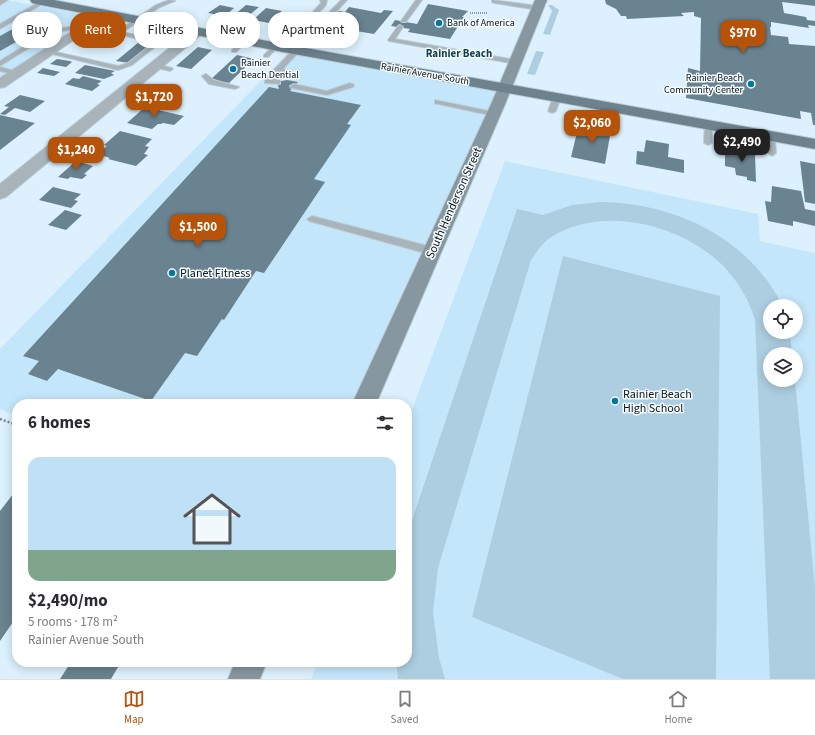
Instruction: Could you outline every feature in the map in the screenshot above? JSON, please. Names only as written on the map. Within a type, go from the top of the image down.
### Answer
[{"type":"main road","name":"Rainier Avenue South","points":[[40,1],[95,12]]},
{"type":"main road","name":"Rainier Avenue South","points":[[260,44],[505,88],[554,104],[708,125],[815,144]]},
{"type":"street","name":"South Henderson Street","points":[[366,399],[494,114],[540,4]]},
{"type":"street","points":[[0,84],[70,37]]},
{"type":"street","points":[[0,193],[177,48]]},
{"type":"street","points":[[244,679],[249,667]]},
{"type":"lane","points":[[0,3],[5,0]]},
{"type":"lane","points":[[276,82],[268,81],[278,70],[285,49],[324,4],[325,1],[323,0]]},
{"type":"lane","points":[[266,56],[285,49],[344,0]]},
{"type":"lane","points":[[419,0],[391,40],[516,62]]},
{"type":"lane","points":[[0,27],[40,1]]},
{"type":"lane","points":[[149,12],[158,6],[172,1]]},
{"type":"lane","points":[[494,1],[540,4]]},
{"type":"lane","points":[[134,22],[118,33],[134,36]]},
{"type":"lane","points":[[0,64],[53,30],[70,28]]},
{"type":"lane","points":[[47,52],[118,68],[130,64],[151,48]]},
{"type":"lane","points":[[234,51],[237,48]]},
{"type":"lane","points":[[155,66],[170,69]]},
{"type":"lane","points":[[0,69],[17,73]]},
{"type":"lane","points":[[278,70],[287,72]]},
{"type":"lane","points":[[206,76],[212,82],[235,87]]},
{"type":"lane","points":[[294,86],[327,93],[350,85]]},
{"type":"lane","points":[[438,102],[494,114]]},
{"type":"lane","points":[[708,125],[708,143]]},
{"type":"lane","points":[[771,136],[772,153]]},
{"type":"lane","points":[[312,219],[432,252]]},
{"type":"path","points":[[0,418],[12,423]]},
{"type":"shaded area","points":[[0,0],[71,12],[70,36],[62,41],[62,12],[12,12],[12,48],[51,48],[0,82]]},
{"type":"shaded area","points":[[548,5],[552,5],[559,10],[550,35],[543,34],[552,11]]},
{"type":"shaded area","points":[[536,51],[544,52],[535,75],[527,74]]},
{"type":"shaded area","points":[[288,53],[498,91],[360,399],[12,399],[12,414],[0,409],[0,349]]},
{"type":"shaded area","name":"Rainier Beach High School","points":[[505,161],[758,214],[760,241],[815,253],[815,679],[311,679],[316,667],[412,667],[412,410]]},
{"type":"shaded area","points":[[601,202],[628,204],[654,209],[680,217],[727,241],[747,258],[765,278],[779,299],[763,299],[763,339],[791,339],[791,347],[763,347],[763,387],[796,387],[815,587],[815,679],[770,679],[755,320],[750,306],[744,293],[732,276],[710,255],[690,242],[668,231],[645,224],[621,221],[597,222],[574,226],[550,238],[541,246],[531,260],[438,568],[433,612],[439,658],[445,679],[398,679],[397,667],[412,667],[412,520],[517,209],[543,215],[572,205]]},
{"type":"shaded area","points":[[563,256],[720,296],[716,679],[623,679],[472,617]]},
{"type":"building","name":"Rainier Beach Community Center","points":[[605,0],[815,0],[815,6],[782,2],[784,13],[806,17],[807,20],[815,21],[815,26],[808,25],[809,28],[771,22],[770,27],[771,35],[788,37],[789,44],[815,46],[815,125],[813,125],[811,113],[800,111],[801,119],[686,98],[688,68],[700,71],[701,18],[694,16],[694,12],[681,13],[684,16],[627,19],[626,16],[621,16],[616,9],[606,4]]},
{"type":"building","name":"Bank of America","points":[[428,4],[468,11],[462,17],[464,17],[450,39],[408,32],[410,29],[391,26],[395,20],[417,24]]},
{"type":"building","points":[[220,5],[234,8],[230,12],[210,12]]},
{"type":"building","points":[[246,5],[259,7],[253,12],[238,12]]},
{"type":"building","points":[[349,7],[381,13],[384,10],[393,11],[374,34],[359,32],[359,12],[345,12]]},
{"type":"building","points":[[266,8],[282,11],[268,12],[268,23],[260,21],[260,14]]},
{"type":"building","points":[[12,29],[12,44],[0,51],[0,36]]},
{"type":"building","points":[[134,46],[134,48],[148,48],[129,63],[116,61]]},
{"type":"building","points":[[198,47],[212,50],[191,69],[176,66]]},
{"type":"building","name":"Rainier Beach Dential","points":[[237,55],[254,59],[229,83],[210,80]]},
{"type":"building","points":[[57,59],[72,62],[66,67],[50,64]]},
{"type":"building","points":[[85,65],[115,71],[111,73],[114,75],[104,79],[75,73]]},
{"type":"building","points":[[43,68],[60,72],[54,76],[37,73]]},
{"type":"building","points":[[83,76],[102,81],[97,84],[100,85],[92,91],[65,84],[73,78],[79,79]]},
{"type":"building","points":[[287,80],[298,82],[290,91],[361,105],[347,124],[351,125],[314,179],[325,182],[264,273],[256,271],[224,320],[222,319],[197,356],[185,353],[152,399],[145,399],[58,369],[47,381],[28,374],[39,361],[23,356],[269,87],[279,89],[277,82]]},
{"type":"building","points":[[20,95],[45,101],[30,112],[15,108],[5,115],[0,114],[9,107],[4,106]]},
{"type":"building","points":[[145,107],[184,116],[174,125],[163,123],[158,124],[152,129],[127,123]]},
{"type":"building","points":[[0,115],[35,123],[0,150]]},
{"type":"building","points":[[579,124],[611,130],[605,164],[571,157]]},
{"type":"building","points":[[120,131],[152,139],[145,146],[149,147],[144,154],[148,155],[136,166],[108,159],[110,158],[97,154],[107,146],[104,145]]},
{"type":"building","points":[[646,140],[669,144],[668,157],[684,160],[684,173],[636,164],[637,151],[644,152]]},
{"type":"building","points":[[725,148],[755,154],[756,182],[747,180],[747,177],[736,175],[735,168],[725,166]]},
{"type":"building","points":[[76,161],[93,166],[84,174],[87,175],[82,179],[58,177]]},
{"type":"building","points":[[800,161],[815,164],[815,204],[805,202]]},
{"type":"building","points":[[772,186],[801,191],[805,209],[815,211],[815,226],[793,221],[793,226],[768,221],[765,201],[771,202]]},
{"type":"building","points":[[53,187],[81,194],[74,200],[78,201],[71,208],[39,200]]},
{"type":"building","points":[[65,210],[82,215],[66,230],[48,225]]},
{"type":"building","points":[[12,495],[12,623],[0,641],[0,511]]},
{"type":"building","points":[[68,667],[118,667],[111,679],[60,679]]},
{"type":"place","name":"Bank of America","points":[[439,23]]},
{"type":"place","name":"Rainier Beach Dential","points":[[233,69]]},
{"type":"place","name":"Rainier Beach Community Center","points":[[751,84]]},
{"type":"place","name":"Planet Fitness","points":[[172,273]]},
{"type":"place","name":"Rainier Beach High School","points":[[615,401]]},
{"type":"district","name":"Rainier Beach","points":[[459,53]]}]
